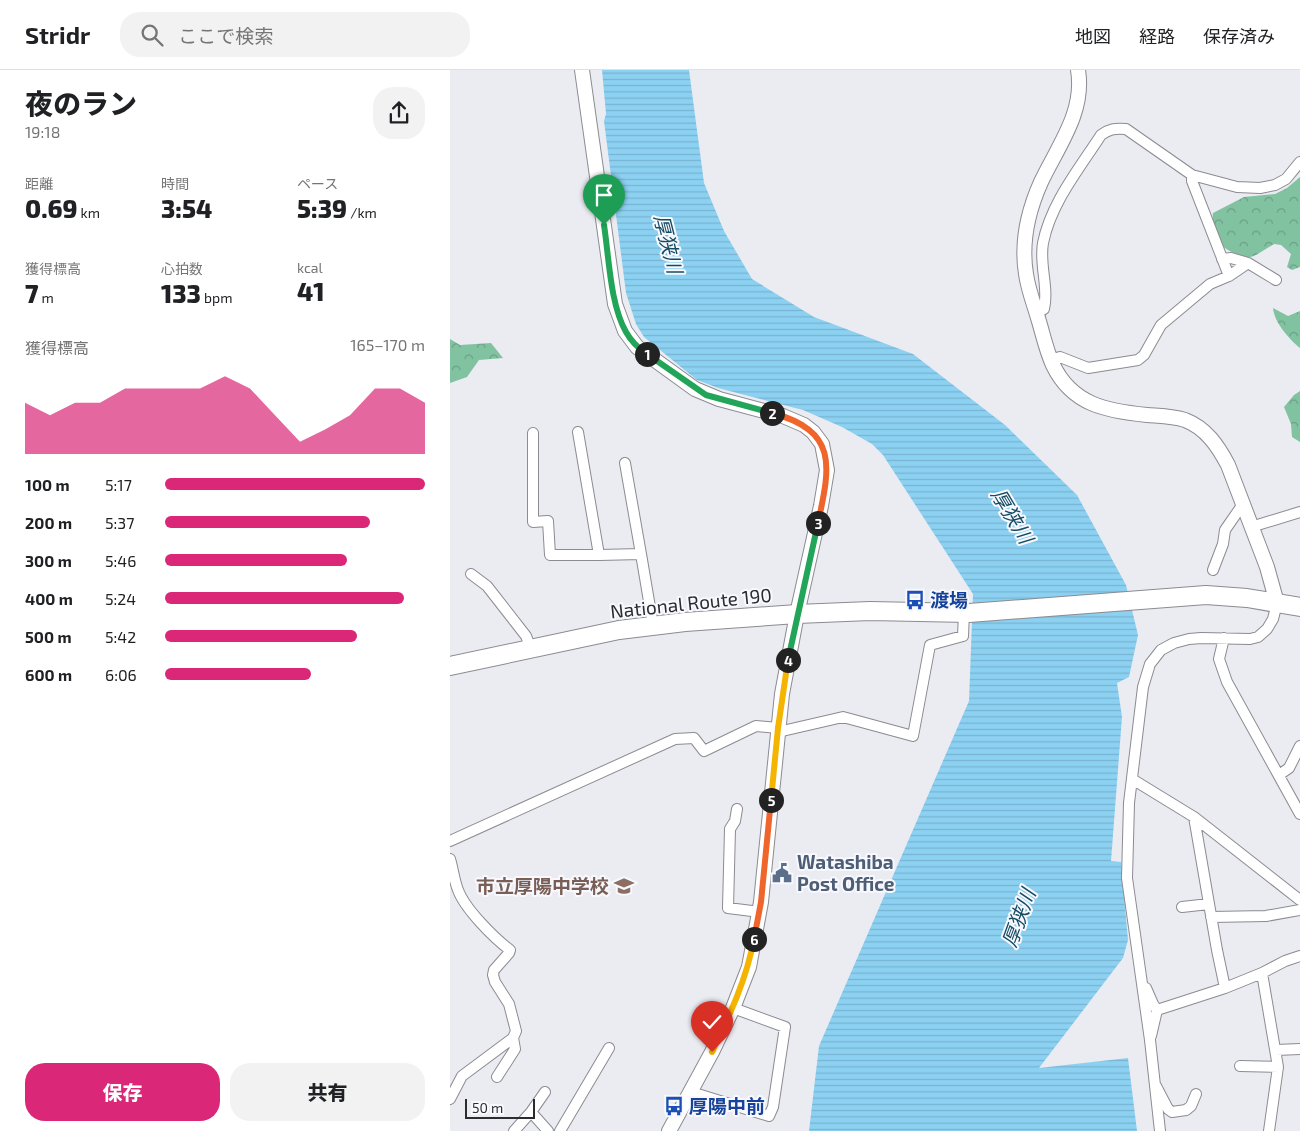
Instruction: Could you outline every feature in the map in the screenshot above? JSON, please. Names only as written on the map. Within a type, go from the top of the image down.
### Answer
[{"type":"highway","name":"National Route 190","points":[[450,666],[619,630],[653,625],[797,614],[870,611],[966,613],[1206,595],[1247,598],[1300,607]]},
{"type":"main road","points":[[582,70],[615,304],[625,331],[637,347],[695,389],[719,400],[783,416],[804,425],[813,432],[822,444],[827,470],[826,484],[797,614],[782,694],[760,912],[748,967],[733,1008],[712,1052],[669,1131]]},
{"type":"main road","points":[[1078,70],[1080,90],[1073,120],[1042,182],[1028,219],[1024,246],[1026,275],[1050,360],[1068,387],[1077,396],[1093,405],[1127,413],[1169,416],[1185,420],[1200,428],[1211,438],[1220,449],[1228,465],[1278,603]]},
{"type":"street","points":[[1037,313],[1044,309],[1046,299],[1043,245],[1049,221],[1062,195],[1101,135],[1108,130],[1116,128],[1126,129],[1192,175],[1237,187],[1260,188],[1275,185],[1286,179],[1300,162]]},
{"type":"street","points":[[1192,175],[1192,181],[1229,276]]},
{"type":"street","points":[[1222,259],[1231,258],[1248,263],[1276,280]]},
{"type":"street","points":[[1050,360],[1060,357],[1088,368],[1138,360],[1144,355],[1161,325],[1210,284],[1229,276],[1248,263]]},
{"type":"street","points":[[578,432],[598,556]]},
{"type":"street","points":[[533,433],[533,522],[548,521],[550,555],[598,556],[641,554]]},
{"type":"street","points":[[625,463],[653,625]]},
{"type":"street","points":[[1213,570],[1223,544],[1225,530],[1243,504]]},
{"type":"street","points":[[1251,527],[1300,512]]},
{"type":"street","points":[[471,574],[486,586],[526,636],[531,649]]},
{"type":"street","points":[[1160,1131],[1150,1040],[1127,878],[1129,803],[1142,687],[1150,664],[1161,650],[1174,643],[1201,638],[1250,639],[1258,637],[1267,630],[1278,603]]},
{"type":"street","points":[[450,841],[675,739],[694,738],[704,751],[756,726],[778,730],[844,717],[913,736],[930,645],[962,636],[966,613]]},
{"type":"street","points":[[1224,638],[1219,659],[1227,682],[1300,814]]},
{"type":"street","points":[[1279,776],[1289,768],[1300,746]]},
{"type":"street","points":[[1132,779],[1194,817],[1300,900]]},
{"type":"street","points":[[737,809],[735,822],[730,829],[728,908],[760,912]]},
{"type":"street","points":[[1194,817],[1225,988]]},
{"type":"street","points":[[450,859],[458,891],[496,940],[510,950],[493,974],[495,982],[509,1004],[516,1031],[513,1038],[462,1076],[450,1098]]},
{"type":"street","points":[[1182,907],[1209,904]]},
{"type":"street","points":[[1211,917],[1266,916],[1300,910]]},
{"type":"street","points":[[1157,1010],[1225,988],[1300,956]]},
{"type":"street","points":[[1262,973],[1278,1066],[1269,1131]]},
{"type":"street","points":[[1141,980],[1147,989],[1152,1004],[1157,1010]]},
{"type":"street","points":[[690,1092],[769,1116],[773,1107],[777,1070],[785,1027],[733,1008]]},
{"type":"street","points":[[1150,1040],[1157,1010]]},
{"type":"street","points":[[497,1077],[515,1049],[513,1038]]},
{"type":"street","points":[[560,1131],[609,1048]]},
{"type":"street","points":[[1276,1050],[1300,1049]]},
{"type":"street","points":[[1240,1066],[1278,1066]]},
{"type":"street","points":[[1154,1083],[1168,1109],[1172,1112],[1186,1110],[1191,1106],[1196,1094]]},
{"type":"street","points":[[514,1131],[545,1092]]},
{"type":"street","points":[[531,1112],[548,1131]]},
{"type":"green space","points":[[1300,177],[1300,267],[1292,270],[1287,267],[1291,254],[1281,245],[1274,244],[1248,258],[1225,248],[1216,234],[1213,213],[1244,197],[1275,194],[1287,188]]},
{"type":"green space","points":[[1273,308],[1288,316],[1300,311],[1300,348],[1283,330],[1276,319]]},
{"type":"green space","points":[[450,339],[460,345],[491,343],[503,358],[479,360],[467,377],[450,383]]},
{"type":"green space","points":[[1300,391],[1300,442],[1292,437],[1291,424],[1284,407]]},
{"type":"water","name":"厚狭川","points":[[602,70],[689,70],[704,183],[724,231],[752,279],[814,317],[913,354],[1005,425],[1077,495],[1126,585],[1138,635],[1129,677],[1117,683],[1122,717],[1111,861],[1121,862],[1128,940],[1123,958],[1039,1068],[1128,1058],[1137,1131],[809,1131],[819,1046],[969,701],[973,594],[883,455],[872,444],[842,427],[803,410],[718,388],[697,380],[644,337],[636,324],[626,293],[604,121],[606,114]]},
{"type":"place","name":"渡場","points":[[915,600]]},
{"type":"place","name":"Watashiba Post Office","points":[[782,873]]},
{"type":"place","name":"市立厚陽中学校","points":[[624,886]]},
{"type":"place","name":"厚陽中前","points":[[674,1106]]},
{"type":"route","points":[[604,225],[615,304],[625,331],[637,347],[706,395],[783,416],[804,425],[813,432],[822,444],[827,470],[826,484],[797,614],[782,694],[760,912],[741,990],[712,1052]]}]
